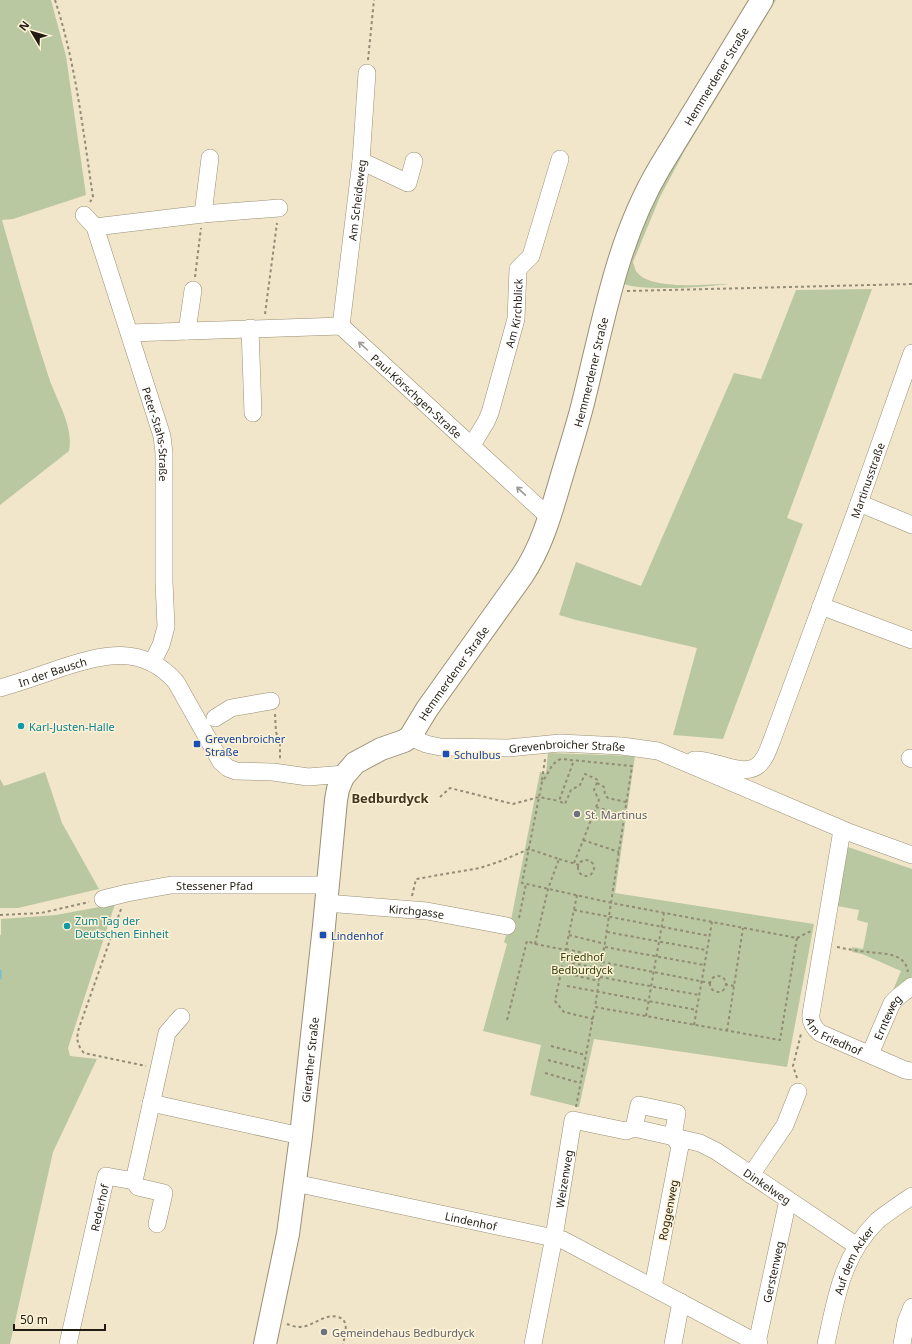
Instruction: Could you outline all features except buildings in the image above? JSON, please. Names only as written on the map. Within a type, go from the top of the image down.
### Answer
[{"type":"main road","name":"Hemmerdener Straße","points":[[410,737],[417,728],[427,709],[528,568],[541,543],[580,413],[610,291],[634,217],[648,187],[762,0]]},
{"type":"main road","points":[[345,774],[361,759],[410,737]]},
{"type":"main road","name":"Gierather Straße","points":[[265,1344],[285,1250],[295,1184],[336,800],[338,789],[345,774]]},
{"type":"street","name":"Am Scheideweg","points":[[341,326],[361,161],[367,73]]},
{"type":"street","points":[[203,214],[210,158]]},
{"type":"street","name":"Am Kirchblick","points":[[472,445],[482,430],[490,413],[516,319],[518,269],[531,256],[560,159]]},
{"type":"street","points":[[361,161],[408,182],[414,160]]},
{"type":"street","points":[[89,221],[279,208]]},
{"type":"street","name":"Peter-Stahs-Straße","points":[[89,221],[130,333],[161,428],[163,444],[164,582],[166,627],[164,638],[152,663]]},
{"type":"street","points":[[187,331],[193,290]]},
{"type":"street","points":[[130,333],[341,326]]},
{"type":"street","name":"Paul-Körschgen-Straße","points":[[341,326],[549,517]]},
{"type":"street","points":[[253,413],[257,328]]},
{"type":"street","name":"Martinusstraße","points":[[683,761],[707,760],[746,770],[759,765],[765,756],[908,374],[912,353]]},
{"type":"street","points":[[859,503],[912,525]]},
{"type":"street","points":[[821,606],[912,640]]},
{"type":"street","name":"In der Bausch","points":[[0,688],[70,665],[105,656],[129,655],[152,663]]},
{"type":"street","points":[[152,663],[166,671],[176,682],[225,766],[230,770],[280,772],[308,777],[345,774]]},
{"type":"street","points":[[215,718],[231,708],[271,701]]},
{"type":"street","name":"Grevenbroicher Straße","points":[[410,737],[426,744],[440,747],[508,748],[552,743],[632,747],[658,751],[842,830],[912,855]]},
{"type":"street","name":"Am Friedhof","points":[[842,830],[826,937],[811,1016],[812,1024],[820,1033],[905,1070],[912,1071]]},
{"type":"street","name":"Stessener Pfad","points":[[103,899],[161,886],[182,885],[327,894]]},
{"type":"street","name":"Kirchgasse","points":[[327,894],[507,926]]},
{"type":"street","name":"Ernteweg","points":[[870,1054],[892,1003],[910,981]]},
{"type":"street","points":[[158,1224],[164,1193],[138,1188],[134,1181],[167,1032],[181,1017]]},
{"type":"street","points":[[751,1175],[785,1125],[798,1092]]},
{"type":"street","points":[[152,1104],[301,1136]]},
{"type":"street","points":[[634,1128],[640,1105],[670,1111],[677,1113],[673,1136]]},
{"type":"street","name":"Dinkelweg","points":[[573,1120],[626,1131],[634,1128],[673,1136],[711,1148],[857,1246]]},
{"type":"street","name":"Weizenweg","points":[[554,1237],[573,1120]]},
{"type":"street","name":"Roggenweg","points":[[653,1287],[680,1146],[673,1136]]},
{"type":"street","name":"Rederhof","points":[[68,1344],[106,1176],[134,1181]]},
{"type":"street","name":"Lindenhof","points":[[295,1184],[554,1237],[572,1244],[758,1343]]},
{"type":"street","name":"Auf dem Acker","points":[[826,1344],[840,1282],[850,1258],[857,1246],[878,1221],[912,1196]]},
{"type":"street","name":"Gerstenweg","points":[[758,1343],[788,1200]]},
{"type":"street","points":[[533,1344],[554,1237]]},
{"type":"street","points":[[673,1344],[681,1302]]},
{"type":"street","points":[[902,1344],[906,1322],[912,1307]]},
{"type":"path","points":[[55,0],[67,37],[75,79],[93,197],[89,221]]},
{"type":"path","points":[[367,73],[374,0]]},
{"type":"path","points":[[257,328],[279,208]]},
{"type":"path","points":[[193,290],[203,214]]},
{"type":"path","points":[[610,291],[912,284]]},
{"type":"path","points":[[271,701],[276,716],[276,732],[280,744],[280,772]]},
{"type":"path","points":[[545,758],[542,782],[522,883],[612,903],[797,938],[780,1040],[595,1007]]},
{"type":"path","points":[[542,782],[552,765],[563,759],[632,766],[598,992],[573,1120]]},
{"type":"path","points":[[559,801],[574,760]]},
{"type":"path","points":[[440,797],[450,788],[513,804],[539,797],[559,801],[565,804],[571,790],[580,785],[585,774],[598,780],[597,783],[604,787],[604,795],[608,798],[626,802]]},
{"type":"path","points":[[574,863],[599,800],[594,790],[597,783]]},
{"type":"path","points":[[596,807],[624,815]]},
{"type":"path","points":[[583,840],[619,852]]},
{"type":"path","points":[[408,909],[416,879],[480,868],[529,849],[579,865]]},
{"type":"path","points":[[535,944],[548,889],[559,859]]},
{"type":"path","points":[[584,860],[591,861],[594,871],[589,876],[582,875],[578,869],[579,865],[584,860]]},
{"type":"path","points":[[507,926],[516,927],[526,884]]},
{"type":"path","points":[[127,893],[77,1032],[77,1040],[79,1047],[84,1053],[159,1069]]},
{"type":"path","points":[[577,895],[555,1001],[564,1012],[593,1019]]},
{"type":"path","points":[[0,915],[41,913],[103,899]]},
{"type":"path","points":[[574,910],[710,936]]},
{"type":"path","points":[[646,1016],[664,913]]},
{"type":"path","points":[[694,1025],[712,922]]},
{"type":"path","points":[[727,1031],[743,928]]},
{"type":"path","points":[[607,932],[707,951]]},
{"type":"path","points":[[569,935],[605,944]]},
{"type":"path","points":[[826,937],[868,952],[892,954],[906,964],[910,981]]},
{"type":"path","points":[[507,1020],[527,942],[603,957]]},
{"type":"path","points":[[605,948],[704,965]]},
{"type":"path","points":[[602,962],[710,983]]},
{"type":"path","points":[[572,963],[601,969]]},
{"type":"path","points":[[569,974],[599,981]]},
{"type":"path","points":[[717,976],[723,978],[725,984],[722,990],[719,991],[712,989],[710,983],[712,979],[717,976]]},
{"type":"path","points":[[600,977],[699,995]]},
{"type":"path","points":[[725,984],[734,986]]},
{"type":"path","points":[[567,986],[697,1010]]},
{"type":"path","points":[[798,1092],[798,1080],[794,1069],[794,1060],[802,1033],[812,1024]]},
{"type":"path","points":[[551,1046],[586,1055]]},
{"type":"path","points":[[548,1060],[583,1069]]},
{"type":"path","points":[[545,1073],[580,1083]]},
{"type":"path","points":[[285,1324],[299,1327],[328,1316],[340,1318],[344,1320],[345,1324],[343,1344]]},
{"type":"green space","points":[[0,0],[51,0],[66,56],[86,195],[13,219],[2,220],[49,378],[67,423],[70,442],[69,451],[0,505]]},
{"type":"green space","points":[[768,0],[776,0],[685,150],[660,197],[633,262],[636,271],[643,277],[665,284],[729,284],[657,288],[630,286],[622,283],[634,234]]},
{"type":"green space","points":[[872,289],[787,518],[803,524],[723,739],[673,735],[697,648],[559,615],[576,562],[641,586],[734,373],[761,379],[796,290]]},
{"type":"green space","name":"Friedhof Bedburdyck","points":[[548,753],[635,756],[615,893],[814,924],[787,1067],[594,1039],[579,1107],[530,1095],[541,1045],[483,1031],[507,944],[504,942],[511,920],[540,772],[546,773]]},
{"type":"green space","points":[[45,772],[62,823],[99,889],[18,908],[0,908],[0,779],[4,786]]},
{"type":"green space","points":[[848,847],[912,869],[912,980],[891,995],[901,971],[862,954],[852,952],[852,947],[863,949],[868,923],[857,920],[859,910],[837,906]]},
{"type":"green space","points":[[115,904],[68,1048],[70,1056],[97,1059],[53,1152],[10,1344],[0,1344],[1,919],[56,915]]},
{"type":"waterway","points":[[0,971],[0,978]]},
{"type":"place","name":"Karl-Justen-Halle","points":[[21,726]]},
{"type":"place","name":"Grevenbroicher Straße","points":[[197,744]]},
{"type":"place","name":"Schulbus","points":[[446,754]]},
{"type":"place","name":"St. Martinus","points":[[577,814]]},
{"type":"place","name":"Zum Tag der Deutschen Einheit","points":[[67,926]]},
{"type":"place","name":"Lindenhof","points":[[323,935]]},
{"type":"place","name":"Gemeindehaus Bedburdyck","points":[[324,1332]]},
{"type":"district","name":"Bedburdyck","points":[[390,798]]}]
